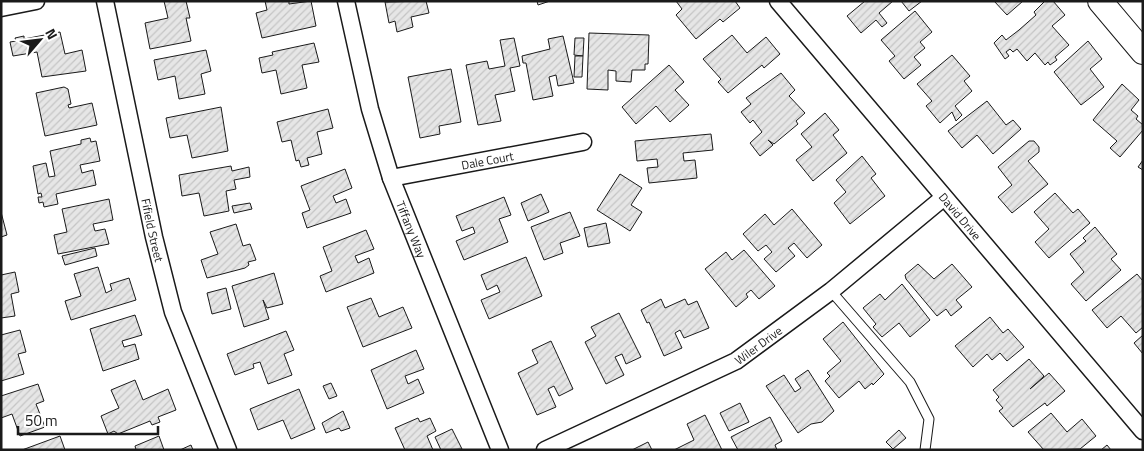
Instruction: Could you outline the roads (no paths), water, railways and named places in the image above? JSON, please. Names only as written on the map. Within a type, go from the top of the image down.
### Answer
[{"type":"street","points":[[1,8],[36,1]]},
{"type":"street","name":"Fifield Street","points":[[105,1],[154,237],[174,312],[228,450]]},
{"type":"street","name":"Tiffany Way","points":[[346,1],[370,109],[391,178],[500,450]]},
{"type":"street","name":"David Drive","points":[[778,1],[943,198],[1143,431]]},
{"type":"street","points":[[1100,1],[1143,52]]},
{"type":"street","name":"Dale Court","points":[[391,178],[583,142]]},
{"type":"street","name":"Wiler Drive","points":[[545,450],[736,361],[831,291],[943,198]]},
{"type":"lane","points":[[831,291],[910,382],[928,418],[925,450]]}]
